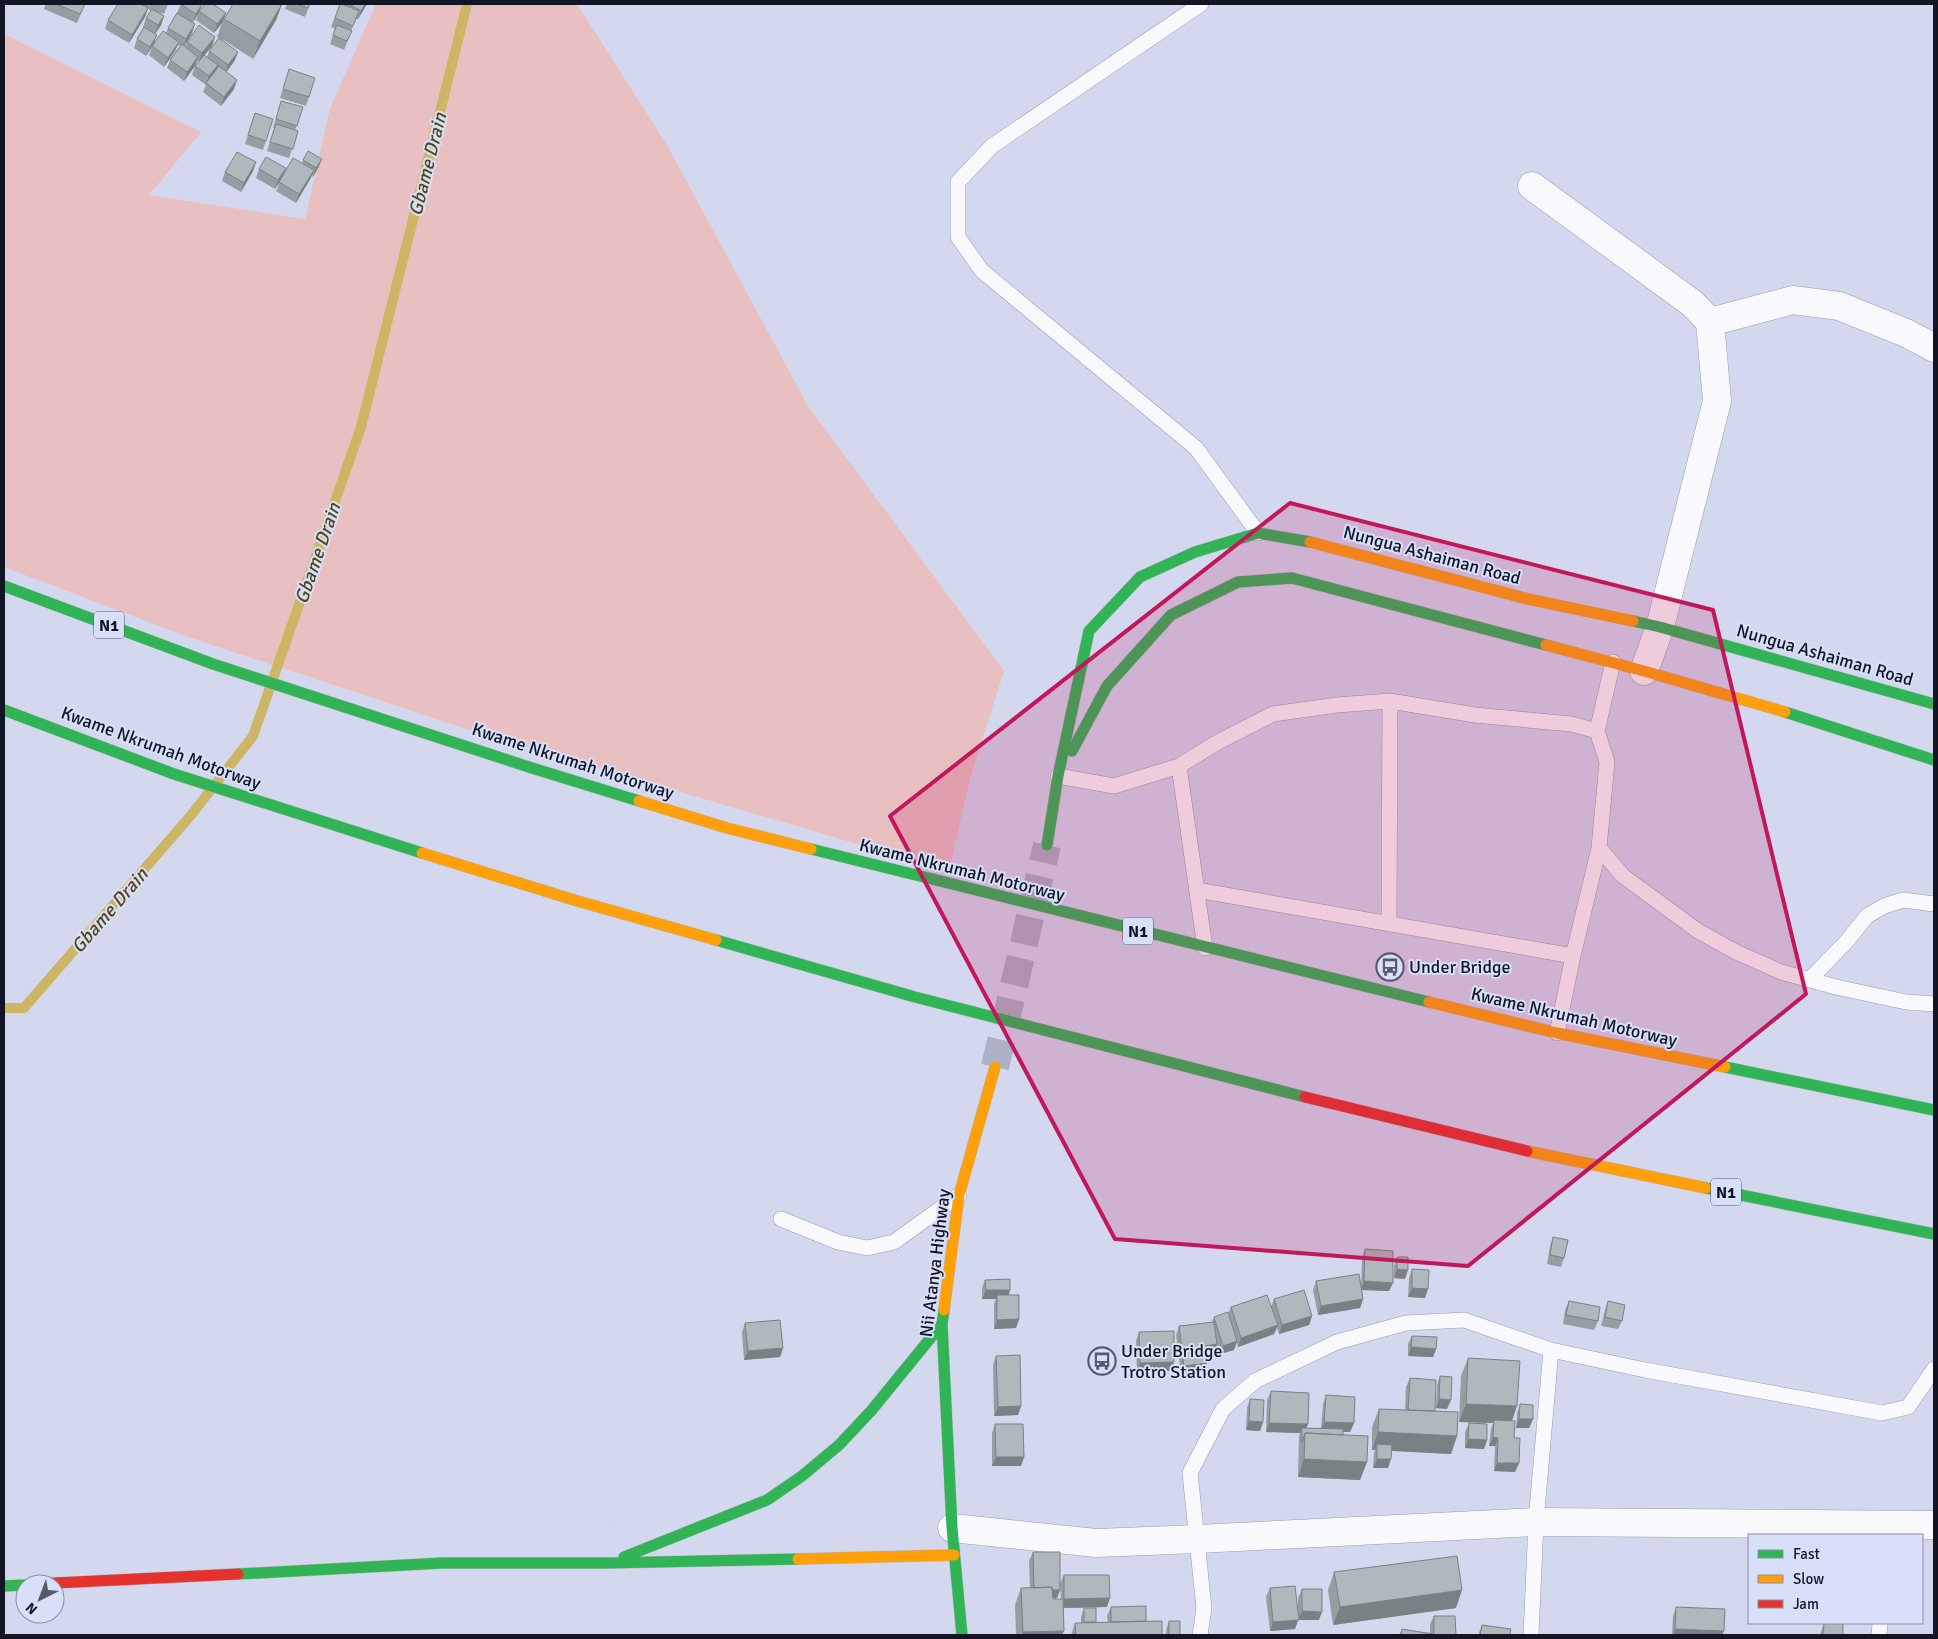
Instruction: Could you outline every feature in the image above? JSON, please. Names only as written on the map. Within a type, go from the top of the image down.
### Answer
[{"type":"main road","name":"Nungua Ashaiman Road","points":[[1047,845],[1058,776],[1089,631],[1140,577],[1195,552],[1258,533],[1323,544],[1528,599],[1660,627],[1934,704]]},
{"type":"main road","name":"Nungua Ashaiman Road","points":[[1058,776],[1107,686],[1171,615],[1238,582],[1292,578],[1613,662],[1779,710],[1934,760]]},
{"type":"main road","name":"Kwame Nkrumah Motorway","points":[[4,586],[213,664],[727,828],[1205,948],[1557,1033],[1934,1110]]},
{"type":"main road","name":"Kwame Nkrumah Motorway","points":[[4,710],[174,774],[299,815],[574,900],[915,997],[1205,1073],[1517,1149],[1934,1234]]},
{"type":"main road","name":"Nii Atanya Highway","points":[[962,1635],[953,1542],[942,1324],[959,1195],[995,1067]]},
{"type":"main road","points":[[607,1563],[766,1500],[802,1476],[839,1445],[871,1411],[942,1324]]},
{"type":"main road","points":[[65,1582],[442,1563],[607,1563],[953,1542]]},
{"type":"street","points":[[1532,186],[1694,304],[1710,322],[1718,401],[1660,627],[1644,671]]},
{"type":"street","points":[[1710,322],[1793,300],[1838,306],[1906,333],[1934,348]]},
{"type":"street","points":[[953,1542],[1096,1542],[1198,1539],[1536,1522],[1888,1530],[1934,1525]]},
{"type":"lane","points":[[1201,4],[992,146],[958,182],[958,237],[982,271],[1196,448],[1258,533]]},
{"type":"lane","points":[[1557,1033],[1599,848],[1607,762],[1597,731],[1613,662]]},
{"type":"lane","points":[[1058,776],[1114,786],[1179,766],[1218,742],[1273,714],[1337,705],[1390,701],[1474,715],[1570,724],[1597,731]]},
{"type":"lane","points":[[1389,924],[1390,701]]},
{"type":"lane","points":[[1179,766],[1205,948]]},
{"type":"lane","points":[[1599,848],[1623,876],[1698,931],[1736,952],[1780,972],[1809,980],[1906,1002],[1934,1004]]},
{"type":"lane","points":[[1197,890],[1573,956]]},
{"type":"lane","points":[[1809,980],[1847,941],[1867,916],[1884,906],[1903,900],[1934,904]]},
{"type":"lane","points":[[781,1219],[838,1242],[867,1248],[894,1242],[959,1195]]},
{"type":"lane","points":[[1200,1635],[1204,1608],[1190,1473],[1223,1410],[1254,1381],[1336,1342],[1406,1323],[1464,1320],[1551,1350],[1645,1370],[1882,1413],[1908,1407],[1934,1369]]},
{"type":"lane","points":[[1531,1635],[1536,1522],[1551,1350]]},
{"type":"highlighted area","points":[[1290,503],[1713,610],[1806,994],[1468,1266],[1115,1239],[890,816]]},
{"type":"shaded area","points":[[376,4],[577,4],[667,145],[808,406],[1004,671],[970,779],[949,871],[463,728],[185,636],[4,567],[4,34],[201,132],[149,195],[305,219],[330,108]]},
{"type":"building","points":[[56,4],[85,4],[80,14]]},
{"type":"building","points":[[118,4],[141,4],[148,8],[132,35],[108,20]]},
{"type":"building","points":[[180,4],[202,4],[196,14]]},
{"type":"building","points":[[205,4],[213,4],[226,13],[217,24],[199,11]]},
{"type":"building","points":[[233,4],[282,4],[260,41],[224,19]]},
{"type":"building","points":[[297,4],[310,4],[308,8]]},
{"type":"building","points":[[340,4],[359,11],[353,26],[335,18]]},
{"type":"building","points":[[349,4],[365,4],[361,11]]},
{"type":"building","points":[[152,9],[164,16],[158,25],[146,18]]},
{"type":"building","points":[[177,13],[195,24],[186,39],[168,28]]},
{"type":"building","points":[[199,25],[215,37],[202,53],[187,42]]},
{"type":"building","points":[[337,25],[352,31],[347,41],[333,35]]},
{"type":"building","points":[[144,27],[157,35],[150,47],[137,39]]},
{"type":"building","points":[[163,31],[179,42],[168,58],[152,46]]},
{"type":"building","points":[[219,38],[238,52],[228,65],[209,51]]},
{"type":"building","points":[[182,44],[198,57],[187,72],[170,60]]},
{"type":"building","points":[[204,55],[218,65],[209,76],[195,66]]},
{"type":"building","points":[[219,66],[237,80],[224,97],[206,83]]},
{"type":"building","points":[[289,69],[315,78],[309,97],[283,89]]},
{"type":"building","points":[[281,101],[303,107],[297,126],[276,119]]},
{"type":"building","points":[[255,113],[273,119],[266,141],[248,135]]},
{"type":"building","points":[[276,124],[298,131],[293,149],[270,142]]},
{"type":"building","points":[[308,151],[322,159],[316,168],[303,160]]},
{"type":"building","points":[[237,152],[256,162],[244,183],[225,172]]},
{"type":"building","points":[[266,157],[286,168],[278,180],[259,169]]},
{"type":"building","points":[[293,158],[314,170],[299,194],[279,182]]},
{"type":"building","points":[[1553,1237],[1568,1240],[1564,1258],[1550,1255]]},
{"type":"building","points":[[1365,1249],[1393,1251],[1393,1283],[1364,1281]]},
{"type":"building","points":[[1397,1257],[1408,1257],[1408,1270],[1397,1269]]},
{"type":"building","points":[[1412,1269],[1429,1270],[1428,1289],[1412,1288]]},
{"type":"building","points":[[1359,1274],[1363,1299],[1321,1306],[1316,1281]]},
{"type":"building","points":[[1010,1279],[1010,1290],[986,1290],[985,1280]]},
{"type":"building","points":[[1304,1290],[1312,1316],[1282,1325],[1274,1299]]},
{"type":"building","points":[[997,1295],[1019,1295],[1019,1319],[997,1320]]},
{"type":"building","points":[[1267,1295],[1278,1325],[1241,1338],[1231,1307]]},
{"type":"building","points":[[1569,1301],[1600,1307],[1598,1321],[1566,1315]]},
{"type":"building","points":[[1608,1301],[1625,1305],[1622,1321],[1605,1317]]},
{"type":"building","points":[[1228,1312],[1237,1341],[1223,1346],[1214,1317]]},
{"type":"building","points":[[780,1320],[783,1348],[748,1351],[745,1323]]},
{"type":"building","points":[[1214,1322],[1217,1344],[1205,1346],[1207,1363],[1184,1366],[1179,1326]]},
{"type":"building","points":[[1174,1331],[1174,1362],[1140,1363],[1139,1332]]},
{"type":"building","points":[[1412,1336],[1437,1337],[1436,1349],[1411,1347]]},
{"type":"building","points":[[1020,1355],[1021,1406],[998,1407],[996,1356]]},
{"type":"building","points":[[1468,1358],[1520,1361],[1517,1406],[1466,1404]]},
{"type":"building","points":[[1440,1376],[1452,1377],[1451,1400],[1439,1399]]},
{"type":"building","points":[[1410,1378],[1436,1380],[1435,1411],[1408,1410]]},
{"type":"building","points":[[1271,1391],[1309,1393],[1308,1424],[1269,1423]]},
{"type":"building","points":[[1326,1395],[1355,1397],[1354,1423],[1324,1422]]},
{"type":"building","points":[[1250,1399],[1264,1400],[1263,1422],[1249,1421]]},
{"type":"building","points":[[1520,1404],[1533,1405],[1533,1419],[1519,1419]]},
{"type":"building","points":[[1379,1409],[1458,1412],[1457,1436],[1378,1432]]},
{"type":"building","points":[[1494,1420],[1515,1421],[1514,1438],[1520,1438],[1519,1463],[1497,1463],[1498,1438],[1493,1437]]},
{"type":"building","points":[[1469,1423],[1487,1424],[1487,1440],[1468,1439]]},
{"type":"building","points":[[995,1424],[1023,1424],[1024,1457],[996,1457]]},
{"type":"building","points":[[1302,1428],[1343,1429],[1343,1435],[1305,1433],[1302,1442]]},
{"type":"building","points":[[1305,1433],[1368,1436],[1367,1462],[1304,1459]]},
{"type":"building","points":[[1377,1444],[1392,1445],[1391,1459],[1377,1459]]},
{"type":"building","points":[[1033,1552],[1060,1552],[1060,1590],[1052,1590],[1052,1587],[1034,1588]]},
{"type":"building","points":[[1457,1556],[1462,1590],[1340,1607],[1334,1572]]},
{"type":"building","points":[[1064,1575],[1109,1575],[1110,1598],[1064,1599]]},
{"type":"building","points":[[1295,1586],[1299,1620],[1273,1622],[1270,1588]]},
{"type":"building","points":[[1052,1587],[1053,1599],[1063,1599],[1064,1631],[1023,1632],[1021,1588]]},
{"type":"building","points":[[1302,1589],[1322,1589],[1322,1612],[1302,1611]]},
{"type":"building","points":[[1146,1606],[1146,1621],[1111,1622],[1111,1607]]},
{"type":"building","points":[[1676,1607],[1725,1609],[1724,1631],[1675,1629]]},
{"type":"building","points":[[1084,1608],[1096,1608],[1096,1622],[1084,1622]]},
{"type":"building","points":[[1434,1616],[1455,1616],[1456,1635],[1434,1635]]},
{"type":"building","points":[[1162,1621],[1162,1635],[1076,1635],[1075,1623]]},
{"type":"building","points":[[1169,1621],[1180,1621],[1180,1635],[1169,1635]]},
{"type":"building","points":[[1824,1624],[1843,1624],[1843,1635],[1823,1635]]},
{"type":"building","points":[[1482,1625],[1511,1629],[1510,1635],[1480,1635]]},
{"type":"building","points":[[1402,1629],[1432,1634],[1432,1635],[1401,1635]]},
{"type":"waterway","name":"Gbame Drain","points":[[4,1008],[24,1008],[192,814],[253,736],[361,427],[467,4]]},
{"type":"tunnel","points":[[995,1067],[1047,845]]},
{"type":"traffic: fast","points":[[1047,845],[1058,776],[1089,631],[1140,577],[1195,552],[1258,533],[1310,542]]},
{"type":"traffic: fast","points":[[1072,751],[1107,686],[1171,615],[1238,582],[1292,578],[1546,645]]},
{"type":"traffic: fast","points":[[4,586],[213,664],[639,801]]},
{"type":"traffic: fast","points":[[1633,621],[1934,704]]},
{"type":"traffic: fast","points":[[4,710],[174,774],[422,853]]},
{"type":"traffic: fast","points":[[1785,712],[1934,760]]},
{"type":"traffic: fast","points":[[811,849],[1429,1002]]},
{"type":"traffic: fast","points":[[716,940],[915,997],[1305,1097]]},
{"type":"traffic: fast","points":[[1725,1067],[1934,1110]]},
{"type":"traffic: fast","points":[[1706,1188],[1934,1234]]},
{"type":"traffic: fast","points":[[944,1310],[942,1324],[952,1528],[962,1635]]},
{"type":"traffic: fast","points":[[624,1557],[767,1500],[802,1476],[839,1445],[871,1411],[942,1324]]},
{"type":"traffic: fast","points":[[238,1574],[442,1563],[607,1563],[798,1559]]},
{"type":"traffic: fast","points":[[4,1586],[15,1585]]},
{"type":"traffic: slow","points":[[1310,542],[1528,599],[1633,621]]},
{"type":"traffic: slow","points":[[1546,645],[1785,712]]},
{"type":"traffic: slow","points":[[639,801],[727,828],[811,849]]},
{"type":"traffic: slow","points":[[422,853],[574,900],[716,940]]},
{"type":"traffic: slow","points":[[1429,1002],[1557,1033],[1725,1067]]},
{"type":"traffic: slow","points":[[944,1310],[959,1195],[995,1067]]},
{"type":"traffic: slow","points":[[1527,1151],[1706,1188]]},
{"type":"traffic: slow","points":[[798,1559],[954,1555]]},
{"type":"traffic: jam","points":[[1305,1097],[1527,1151]]},
{"type":"traffic: jam","points":[[65,1583],[238,1574]]},
{"type":"place","name":"Under Bridge","points":[[1390,967]]},
{"type":"place","name":"Under Bridge Trotro Station","points":[[1102,1361]]}]
